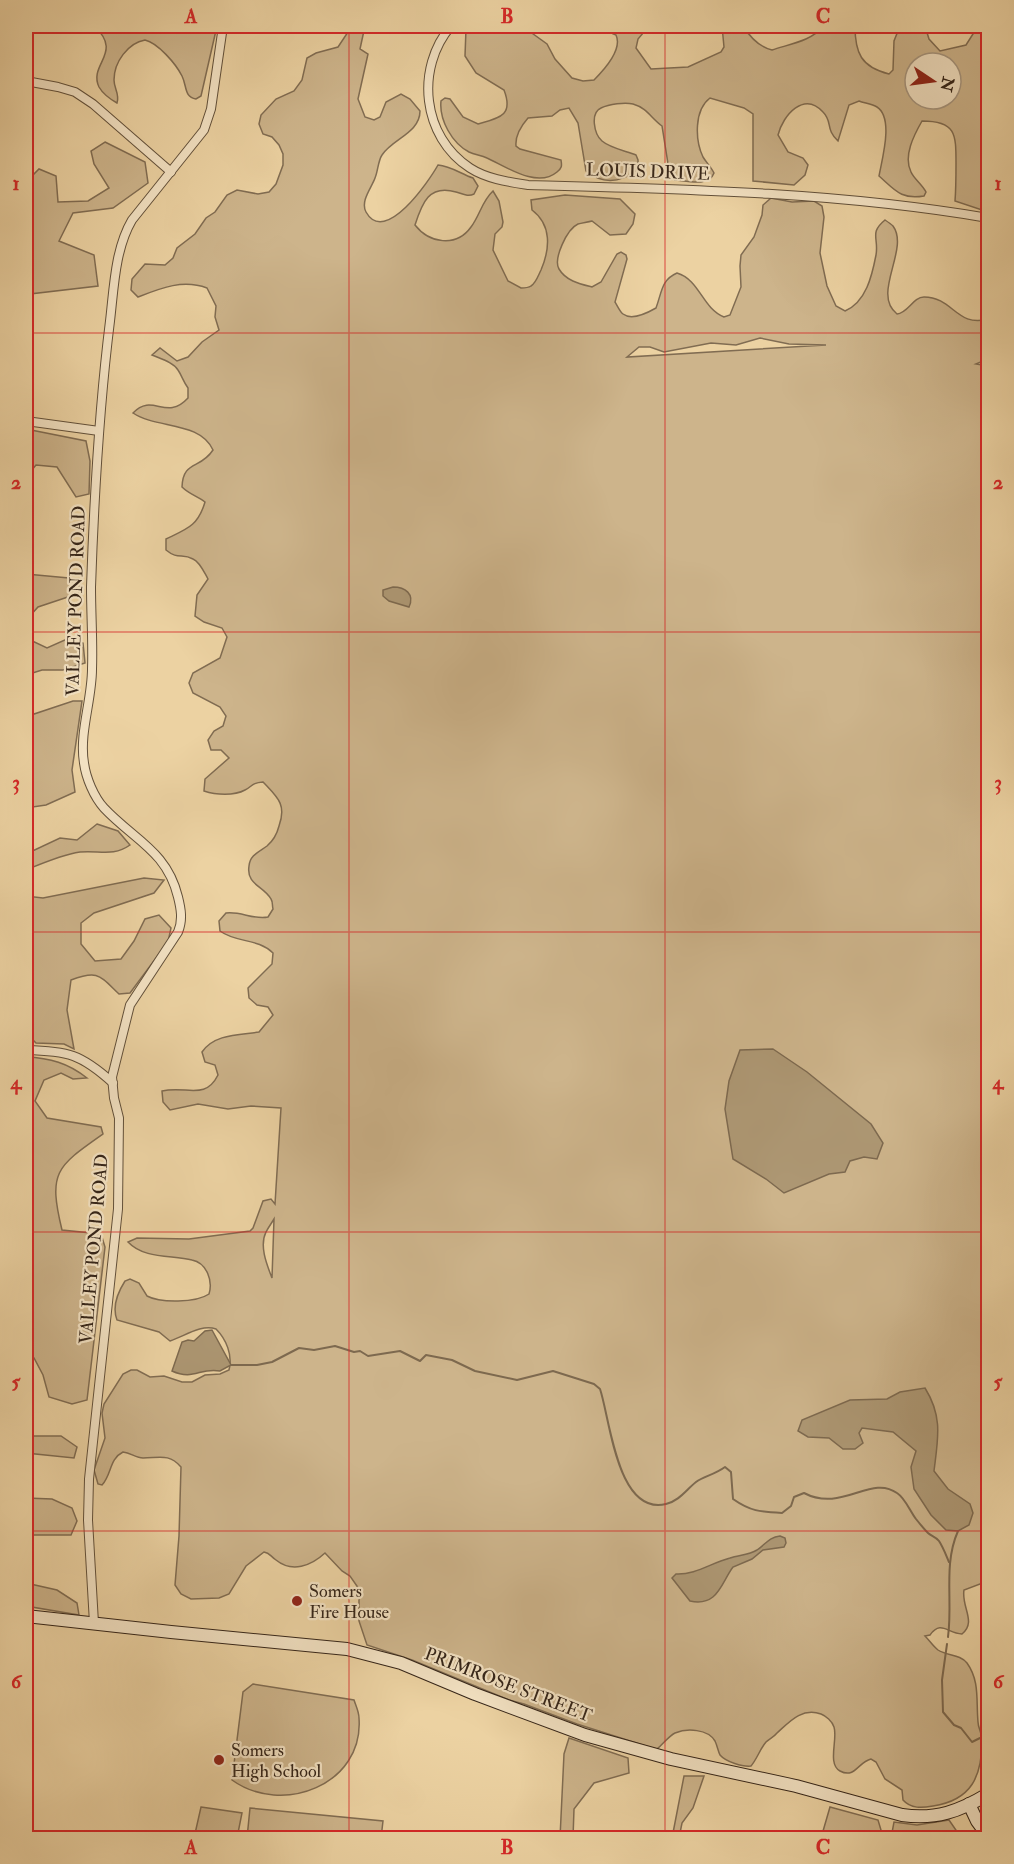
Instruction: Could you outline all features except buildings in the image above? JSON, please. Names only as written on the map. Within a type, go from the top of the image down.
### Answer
[{"type":"main road","name":"PRIMROSE STREET","points":[[26,1616],[357,1651],[401,1663],[585,1735],[671,1760],[787,1784],[902,1815],[921,1818],[934,1817],[988,1794]]},
{"type":"main road","points":[[969,1804],[977,1821],[988,1836]]},
{"type":"street","name":"VALLEY POND ROAD","points":[[94,1623],[88,1520],[89,1479],[118,1209],[119,1118],[112,1077],[130,1005],[178,932],[182,922],[176,889],[166,866],[103,807],[90,784],[84,765],[84,737],[93,667],[91,587],[99,431],[107,342],[118,259],[125,231],[204,130],[211,110],[223,26]]},
{"type":"street","name":"LOUIS DRIVE","points":[[451,26],[443,35],[430,66],[429,108],[437,130],[447,147],[472,170],[507,182],[528,185],[749,192],[842,199],[988,218]]},
{"type":"street","points":[[26,81],[75,92],[93,104],[171,172]]},
{"type":"street","points":[[26,421],[99,431]]},
{"type":"street","points":[[26,1050],[51,1051],[78,1056],[98,1069],[113,1083]]},
{"type":"shaded area","points":[[94,26],[217,26],[201,96],[196,99],[189,96],[176,66],[161,50],[145,40],[133,45],[119,60],[114,80],[117,103],[112,100],[101,90],[97,79],[106,44]]},
{"type":"shaded area","points":[[345,26],[365,26],[360,49],[368,54],[358,99],[365,117],[374,120],[380,117],[386,102],[401,94],[410,99],[420,111],[419,119],[411,130],[387,149],[381,157],[375,178],[365,199],[366,212],[374,220],[384,221],[395,216],[416,196],[438,165],[452,168],[473,178],[478,186],[472,195],[447,190],[433,193],[428,197],[415,225],[435,239],[443,241],[458,238],[471,227],[486,199],[493,191],[499,201],[503,222],[502,227],[495,234],[493,250],[508,281],[521,288],[530,287],[536,281],[544,262],[547,246],[546,230],[532,210],[531,200],[565,195],[620,199],[635,214],[633,224],[626,234],[610,235],[592,221],[578,224],[570,232],[559,252],[558,264],[562,273],[574,281],[592,287],[601,282],[617,254],[621,252],[626,255],[627,259],[615,302],[623,314],[631,317],[645,314],[656,308],[665,283],[677,273],[691,282],[717,313],[724,317],[730,315],[741,287],[741,255],[754,237],[763,205],[771,198],[792,202],[814,201],[822,206],[824,217],[820,253],[827,286],[836,306],[845,311],[852,307],[867,288],[877,249],[876,232],[885,220],[893,226],[897,236],[888,295],[890,305],[897,314],[924,297],[934,298],[969,319],[978,321],[988,319],[988,359],[976,364],[988,366],[988,1581],[964,1590],[968,1624],[962,1634],[938,1628],[925,1636],[938,1650],[961,1658],[967,1663],[974,1677],[977,1691],[978,1724],[982,1740],[980,1765],[977,1775],[966,1792],[946,1803],[925,1807],[910,1805],[903,1800],[902,1790],[885,1779],[876,1762],[871,1759],[853,1772],[840,1771],[836,1768],[833,1757],[834,1727],[829,1719],[814,1712],[802,1714],[791,1720],[766,1742],[751,1766],[744,1766],[723,1758],[712,1737],[702,1732],[680,1731],[670,1736],[657,1749],[652,1748],[509,1700],[412,1660],[367,1645],[359,1621],[359,1589],[350,1576],[325,1553],[308,1564],[295,1567],[282,1564],[264,1552],[246,1566],[229,1594],[219,1598],[191,1599],[181,1594],[175,1585],[181,1467],[168,1458],[140,1458],[123,1452],[115,1459],[102,1485],[98,1484],[94,1470],[105,1438],[102,1413],[104,1404],[123,1374],[137,1370],[150,1377],[164,1376],[182,1382],[192,1382],[205,1375],[220,1374],[229,1370],[230,1364],[228,1348],[216,1329],[199,1329],[170,1341],[159,1332],[117,1320],[115,1305],[118,1295],[125,1281],[130,1279],[139,1283],[147,1296],[160,1300],[196,1299],[209,1294],[210,1289],[208,1273],[197,1262],[150,1254],[128,1242],[137,1238],[189,1239],[250,1231],[263,1201],[271,1199],[275,1204],[281,1108],[251,1106],[228,1109],[198,1104],[170,1110],[163,1102],[162,1091],[201,1090],[213,1083],[218,1075],[215,1065],[205,1062],[202,1052],[207,1046],[228,1036],[259,1032],[273,1015],[268,1007],[257,1005],[249,998],[248,988],[272,964],[273,953],[261,945],[226,935],[220,931],[219,921],[226,913],[268,917],[273,909],[272,900],[250,877],[249,866],[253,856],[275,837],[282,812],[279,801],[263,782],[230,794],[204,791],[205,779],[229,758],[221,750],[211,750],[208,740],[214,731],[223,726],[226,716],[220,707],[193,693],[189,683],[193,673],[220,658],[227,637],[222,628],[204,622],[195,616],[197,595],[208,579],[195,560],[174,555],[166,550],[166,539],[191,526],[199,516],[205,502],[182,487],[183,478],[189,469],[213,450],[198,434],[133,413],[147,405],[173,408],[188,398],[188,388],[176,367],[152,355],[160,348],[177,361],[188,357],[202,342],[219,330],[215,317],[216,306],[207,288],[198,285],[164,288],[138,297],[131,290],[132,279],[145,264],[165,265],[173,258],[177,248],[195,234],[227,195],[237,190],[258,194],[269,192],[276,184],[283,165],[283,154],[272,137],[263,134],[259,124],[261,115],[276,99],[294,91],[302,80],[307,58],[338,47],[350,29]],"holes":[[[760,338],[789,344],[826,345],[627,357],[639,347],[650,347],[664,352],[711,343],[736,345]],[[274,1219],[272,1278],[264,1255],[263,1243],[266,1232]]]},
{"type":"shaded area","points":[[468,26],[522,26],[547,44],[555,59],[572,78],[583,81],[594,80],[603,71],[617,47],[616,35],[595,26],[649,26],[638,39],[636,48],[651,69],[688,67],[721,52],[724,47],[722,26],[743,26],[755,41],[772,50],[807,39],[823,26],[855,26],[858,51],[866,63],[889,74],[893,70],[894,41],[900,26],[925,26],[929,39],[940,51],[966,45],[978,26],[988,26],[988,212],[955,201],[954,137],[952,131],[942,123],[922,121],[910,146],[909,166],[912,175],[926,192],[924,196],[910,197],[890,186],[879,176],[886,139],[885,120],[877,107],[859,101],[849,105],[838,141],[832,133],[828,119],[816,106],[802,105],[789,113],[778,135],[788,152],[803,158],[808,165],[805,175],[794,185],[753,181],[753,114],[744,108],[710,98],[701,110],[697,126],[700,150],[714,173],[703,182],[675,180],[669,170],[662,126],[642,108],[626,103],[601,108],[595,114],[595,129],[599,138],[605,143],[636,155],[638,170],[625,178],[612,181],[599,179],[586,171],[578,123],[569,108],[560,110],[552,116],[528,118],[521,127],[516,138],[516,146],[561,160],[560,169],[549,177],[531,177],[469,152],[457,143],[444,123],[441,101],[445,98],[450,99],[463,117],[478,124],[503,115],[506,111],[507,99],[504,90],[476,73],[465,56]]},
{"type":"shaded area","points":[[105,142],[145,162],[148,183],[113,208],[73,213],[59,241],[94,255],[98,286],[30,294],[26,308],[26,182],[39,169],[56,176],[58,202],[88,201],[109,188],[94,164],[91,151]]},
{"type":"shaded area","points":[[26,429],[86,441],[90,461],[89,494],[76,497],[57,467],[36,465],[26,477]]},
{"type":"shaded area","points":[[26,574],[69,578],[80,582],[80,593],[38,607],[29,617],[28,639],[47,648],[67,639],[83,643],[85,663],[63,670],[42,670],[26,675]]},
{"type":"shaded area","points":[[393,587],[408,592],[411,598],[409,607],[389,601],[383,596],[383,590]]},
{"type":"shaded area","points":[[73,701],[82,701],[72,770],[75,792],[46,805],[26,808],[26,703],[34,714]]},
{"type":"shaded area","points":[[97,824],[118,831],[130,845],[112,852],[73,853],[26,870],[26,854],[60,838],[77,840]]},
{"type":"shaded area","points":[[144,878],[164,880],[154,893],[94,913],[81,923],[81,944],[95,961],[121,959],[134,941],[145,919],[159,915],[171,928],[168,942],[130,993],[119,994],[98,976],[87,975],[71,980],[67,1010],[74,1049],[64,1044],[36,1043],[26,1033],[26,896],[43,898]]},
{"type":"shaded area","points":[[773,1049],[807,1072],[871,1124],[883,1143],[877,1159],[864,1157],[850,1161],[845,1172],[829,1174],[784,1193],[733,1159],[725,1109],[729,1081],[740,1050]]},
{"type":"shaded area","points":[[26,1057],[58,1062],[87,1078],[73,1079],[61,1073],[44,1080],[35,1101],[47,1118],[101,1127],[103,1134],[66,1164],[56,1183],[62,1230],[101,1234],[105,1247],[87,1400],[72,1404],[49,1397],[43,1375],[34,1358],[26,1357]]},
{"type":"shaded area","points":[[212,1330],[231,1365],[220,1371],[213,1370],[186,1375],[172,1371],[182,1342],[194,1341],[205,1331]]},
{"type":"shaded area","points":[[925,1388],[937,1418],[938,1438],[934,1471],[948,1489],[970,1504],[973,1513],[969,1525],[958,1531],[946,1530],[931,1515],[914,1489],[911,1467],[916,1451],[893,1432],[862,1428],[859,1433],[863,1443],[855,1449],[843,1449],[829,1438],[808,1437],[798,1431],[802,1420],[850,1400],[887,1399],[900,1392]]},
{"type":"shaded area","points":[[26,1436],[61,1436],[77,1447],[74,1458],[26,1453]]},
{"type":"shaded area","points":[[26,1498],[52,1499],[72,1508],[77,1521],[71,1535],[26,1535]]},
{"type":"shaded area","points":[[780,1536],[785,1538],[784,1547],[763,1550],[752,1559],[733,1567],[718,1592],[707,1600],[690,1601],[672,1578],[676,1574],[690,1573],[723,1560],[751,1553],[770,1539]]},
{"type":"shaded area","points":[[26,1583],[57,1590],[77,1603],[79,1615],[26,1606]]},
{"type":"shaded area","points":[[253,1684],[354,1700],[359,1716],[357,1741],[348,1761],[334,1777],[316,1788],[295,1794],[274,1795],[252,1790],[232,1780],[243,1692]]},
{"type":"shaded area","points":[[569,1738],[628,1758],[629,1773],[594,1783],[574,1809],[573,1838],[560,1838],[564,1754]]},
{"type":"shaded area","points":[[684,1776],[704,1776],[693,1808],[682,1823],[679,1838],[672,1838]]},
{"type":"shaded area","points":[[201,1807],[242,1813],[237,1838],[194,1838]]},
{"type":"shaded area","points":[[830,1807],[878,1820],[881,1830],[879,1838],[821,1838]]},
{"type":"shaded area","points":[[250,1808],[383,1821],[381,1838],[247,1838]]},
{"type":"shaded area","points":[[949,1820],[959,1838],[891,1838],[894,1822],[917,1825]]},
{"type":"waterway","points":[[231,1365],[257,1365],[272,1362],[299,1348],[314,1350],[335,1346],[354,1352],[360,1351],[368,1356],[400,1351],[420,1361],[426,1355],[452,1360],[475,1371],[517,1380],[553,1371],[594,1384],[600,1389],[612,1441],[626,1481],[636,1495],[650,1504],[671,1503],[699,1480],[725,1467],[731,1472],[733,1499],[761,1511],[782,1513],[791,1506],[794,1497],[804,1493],[818,1498],[831,1499],[866,1490],[887,1488],[900,1495],[916,1519],[929,1534],[939,1541],[949,1562]]},
{"type":"waterway","points":[[948,1637],[951,1557],[958,1531]]},
{"type":"waterway","points":[[947,1644],[942,1680],[943,1712],[954,1725],[961,1728],[972,1742],[980,1738],[988,1738]]},
{"type":"place","name":"Somers Fire House","points":[[297,1601]]},
{"type":"place","name":"Somers High School","points":[[219,1760]]}]
